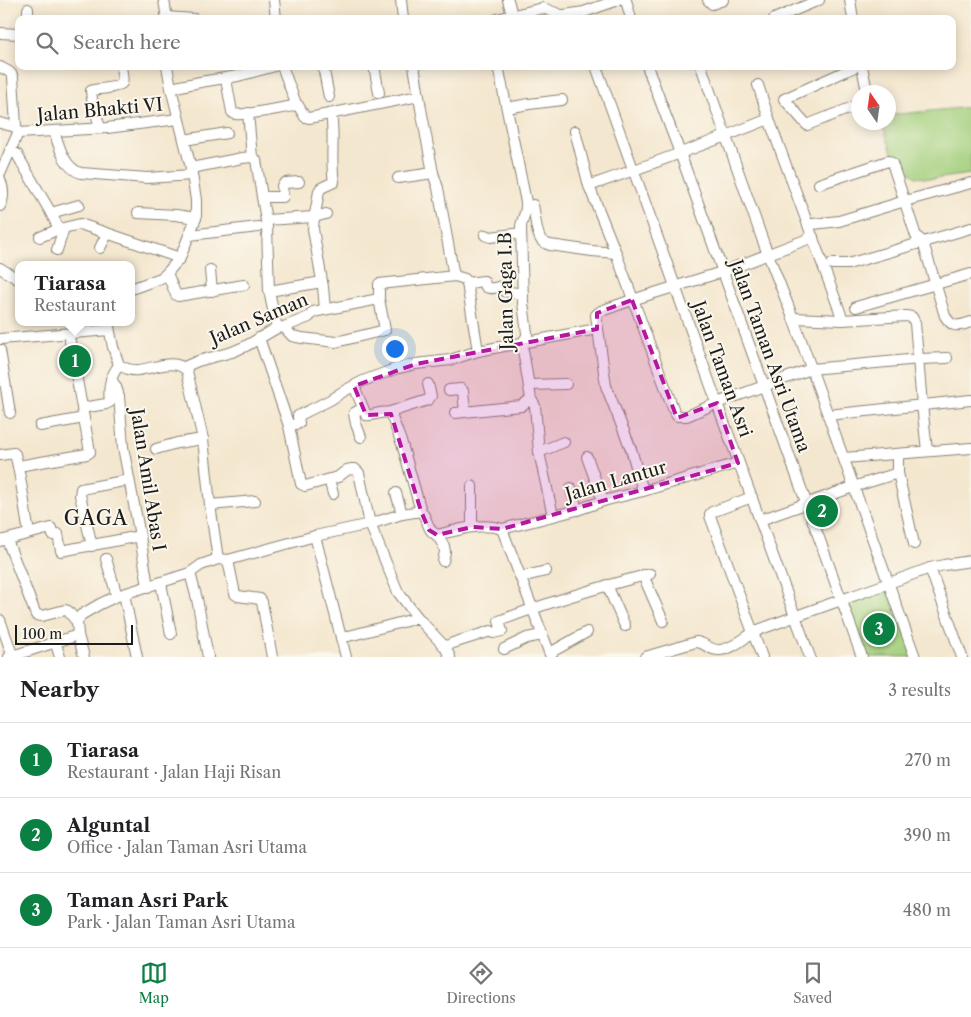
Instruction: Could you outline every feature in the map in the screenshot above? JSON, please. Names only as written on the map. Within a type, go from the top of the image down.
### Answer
[{"type":"street","points":[[164,0],[166,15]]},
{"type":"street","points":[[274,0],[276,15]]},
{"type":"street","points":[[401,0],[403,15]]},
{"type":"street","points":[[508,0],[512,15],[542,4],[561,15],[584,12],[618,0]]},
{"type":"street","points":[[626,0],[630,15]]},
{"type":"street","points":[[708,0],[712,4],[724,0]]},
{"type":"street","points":[[783,15],[819,0]]},
{"type":"street","points":[[850,0],[852,15]]},
{"type":"street","points":[[582,1],[584,12]]},
{"type":"street","points":[[0,33],[15,34]]},
{"type":"street","points":[[0,68],[8,71],[13,77],[17,130],[0,174]]},
{"type":"street","points":[[100,128],[91,91],[119,86],[122,82],[121,70]]},
{"type":"street","points":[[135,288],[161,278],[167,273],[180,258],[196,218],[196,200],[191,172],[170,88],[168,70]]},
{"type":"street","points":[[170,88],[226,79],[260,70]]},
{"type":"street","points":[[283,70],[295,102],[294,104]]},
{"type":"street","points":[[324,70],[329,97]]},
{"type":"street","points":[[375,70],[379,94]]},
{"type":"street","points":[[415,70],[433,173],[438,188],[455,276]]},
{"type":"street","name":"Jalan Gaga I.B","points":[[499,70],[526,207],[521,233],[523,294],[527,336],[522,344],[531,399],[535,406],[539,452],[553,516]]},
{"type":"street","name":"Jalan Taman Asri","points":[[597,70],[738,463],[810,657]]},
{"type":"street","name":"Jalan Taman Asri Utama","points":[[649,70],[862,657]]},
{"type":"street","points":[[701,70],[915,657]]},
{"type":"street","points":[[848,70],[784,99],[807,125],[851,108]]},
{"type":"street","points":[[863,70],[866,85]]},
{"type":"street","points":[[226,79],[232,112],[236,115],[292,106],[294,104]]},
{"type":"street","points":[[758,85],[843,320]]},
{"type":"street","points":[[294,104],[298,105],[306,118],[419,96]]},
{"type":"street","points":[[507,108],[562,100]]},
{"type":"street","points":[[248,113],[254,160],[262,197],[262,224],[269,245],[269,291],[281,328],[292,336],[335,342],[385,330],[379,299],[379,284],[455,276],[465,279],[467,283],[478,351]]},
{"type":"street","points":[[325,309],[313,236],[314,217],[319,191],[321,188],[334,182],[332,174],[333,124],[331,114]]},
{"type":"street","points":[[589,186],[634,171],[769,118]]},
{"type":"street","name":"Jalan Bhakti VI","points":[[0,123],[17,130],[54,131],[178,119]]},
{"type":"street","points":[[54,131],[60,150],[67,162],[76,172],[80,173],[147,178],[191,172],[242,158],[254,160]]},
{"type":"street","points":[[575,131],[589,186],[677,416],[687,416],[717,403],[811,369],[947,358]]},
{"type":"street","points":[[184,140],[227,133]]},
{"type":"street","points":[[10,152],[17,154],[20,158],[59,229],[63,232],[57,250]]},
{"type":"street","points":[[819,184],[888,161],[892,163],[916,236],[923,242],[945,316],[954,325],[971,322]]},
{"type":"street","points":[[398,178],[433,173]]},
{"type":"street","points":[[0,180],[4,194],[0,206]]},
{"type":"street","points":[[262,197],[282,197],[282,186],[299,182]]},
{"type":"street","points":[[813,224],[839,221],[971,183]]},
{"type":"street","points":[[51,213],[79,204]]},
{"type":"street","points":[[533,204],[540,236],[545,243],[616,253]]},
{"type":"street","points":[[138,213],[196,218]]},
{"type":"street","points":[[190,235],[326,214]]},
{"type":"street","points":[[40,238],[59,229],[80,224],[180,258]]},
{"type":"street","points":[[832,264],[848,264],[971,228]]},
{"type":"street","points":[[485,235],[491,237],[521,233]]},
{"type":"street","points":[[100,248],[106,234]]},
{"type":"street","points":[[643,490],[631,449],[606,386],[597,329],[597,313],[722,272],[814,237]]},
{"type":"street","points":[[0,268],[15,277]]},
{"type":"street","points":[[210,270],[212,291]]},
{"type":"street","points":[[167,273],[178,296],[244,285]]},
{"type":"street","points":[[856,307],[971,274]]},
{"type":"street","points":[[269,291],[322,282]]},
{"type":"street","points":[[467,283],[484,282],[487,288],[502,286],[504,291],[523,294]]},
{"type":"street","name":"Jalan Saman","points":[[184,367],[198,361],[232,352],[281,328],[310,318],[313,312],[379,299]]},
{"type":"street","points":[[793,318],[843,320],[912,317],[915,323],[927,451]]},
{"type":"street","points":[[0,339],[108,326],[115,357],[119,365],[127,370],[174,364],[184,367],[189,376],[203,439],[210,505],[223,559],[235,594],[262,602],[272,657]]},
{"type":"street","points":[[289,426],[299,423],[298,416],[330,400],[344,390],[395,369],[416,364],[450,360],[478,351],[597,329]]},
{"type":"street","points":[[260,338],[289,426],[301,484],[305,486],[338,477],[347,470],[355,469],[359,473],[370,524],[398,592],[447,652],[453,643],[491,631],[493,633],[502,631],[499,621],[532,608],[647,575],[663,621]]},
{"type":"street","points":[[24,465],[90,452],[70,342]]},
{"type":"street","points":[[0,350],[10,413]]},
{"type":"street","points":[[40,426],[83,413],[110,402],[108,389],[112,374],[119,365]]},
{"type":"street","name":"Jalan Amil Abas I","points":[[111,379],[119,396],[123,447],[148,587]]},
{"type":"street","points":[[354,386],[368,416],[390,412],[430,399],[428,384]]},
{"type":"street","points":[[529,385],[566,384]]},
{"type":"street","points":[[449,390],[461,388],[463,391],[460,413],[521,406],[531,399]]},
{"type":"street","points":[[828,415],[971,400]]},
{"type":"street","points":[[361,437],[354,413],[363,408]]},
{"type":"street","points":[[390,412],[402,444],[421,511],[432,534],[437,535],[444,546],[445,552],[442,561]]},
{"type":"street","points":[[156,449],[203,439]]},
{"type":"street","points":[[539,452],[564,442]]},
{"type":"street","points":[[844,458],[971,448]]},
{"type":"street","points":[[0,456],[15,454],[23,489],[29,533]]},
{"type":"street","points":[[898,454],[898,473],[914,544]]},
{"type":"street","points":[[587,456],[602,501]]},
{"type":"street","name":"Jalan Lantur","points":[[437,535],[472,527],[496,527],[502,529],[577,510],[602,501],[738,463]]},
{"type":"street","points":[[760,520],[898,473]]},
{"type":"street","points":[[329,479],[333,494]]},
{"type":"street","points":[[92,546],[80,495],[81,489],[129,480]]},
{"type":"street","points":[[472,486],[472,527]]},
{"type":"street","points":[[571,488],[577,510]]},
{"type":"street","points":[[396,493],[402,514]]},
{"type":"street","points":[[752,497],[712,512],[710,516],[762,657]]},
{"type":"street","points":[[210,505],[255,501]]},
{"type":"street","points":[[84,657],[78,635],[77,622],[81,615],[120,595],[190,573],[201,566],[223,559],[370,524],[402,514],[421,511]]},
{"type":"street","points":[[77,622],[65,610],[42,616],[36,615],[3,540],[51,528],[53,535],[58,534],[61,551],[140,536]]},
{"type":"street","points":[[502,529],[550,655],[588,632]]},
{"type":"street","points":[[315,536],[346,657]]},
{"type":"street","points":[[106,559],[120,595],[137,657]]},
{"type":"street","points":[[645,657],[696,642],[701,642],[713,649],[726,649],[752,633],[795,616],[930,568],[971,561]]},
{"type":"street","points":[[930,568],[962,657]]},
{"type":"street","points":[[521,577],[546,571]]},
{"type":"street","points":[[190,573],[208,657]]},
{"type":"street","points":[[160,583],[171,634]]},
{"type":"street","points":[[607,585],[625,626]]},
{"type":"street","points":[[340,638],[418,618]]},
{"type":"street","points":[[0,620],[11,656],[78,635]]},
{"type":"street","points":[[504,649],[527,638],[542,635]]},
{"type":"street","points":[[55,641],[60,657]]},
{"type":"highlighted area","points":[[632,300],[677,418],[717,403],[738,463],[502,529],[472,527],[437,535],[429,530],[421,511],[391,414],[366,415],[354,386],[416,364],[597,329],[597,313]]},
{"type":"green space","points":[[971,107],[971,174],[933,179],[916,177],[902,167],[892,153],[884,130],[896,130],[896,114]]},
{"type":"green space","points":[[888,584],[916,657],[862,657],[842,600]]},
{"type":"place","name":"Tiarasa","points":[[75,361]]},
{"type":"place","name":"Alguntal","points":[[822,511]]},
{"type":"place","name":"Taman Asri Park","points":[[879,629]]},
{"type":"district","name":"GAGA","points":[[96,518]]}]
